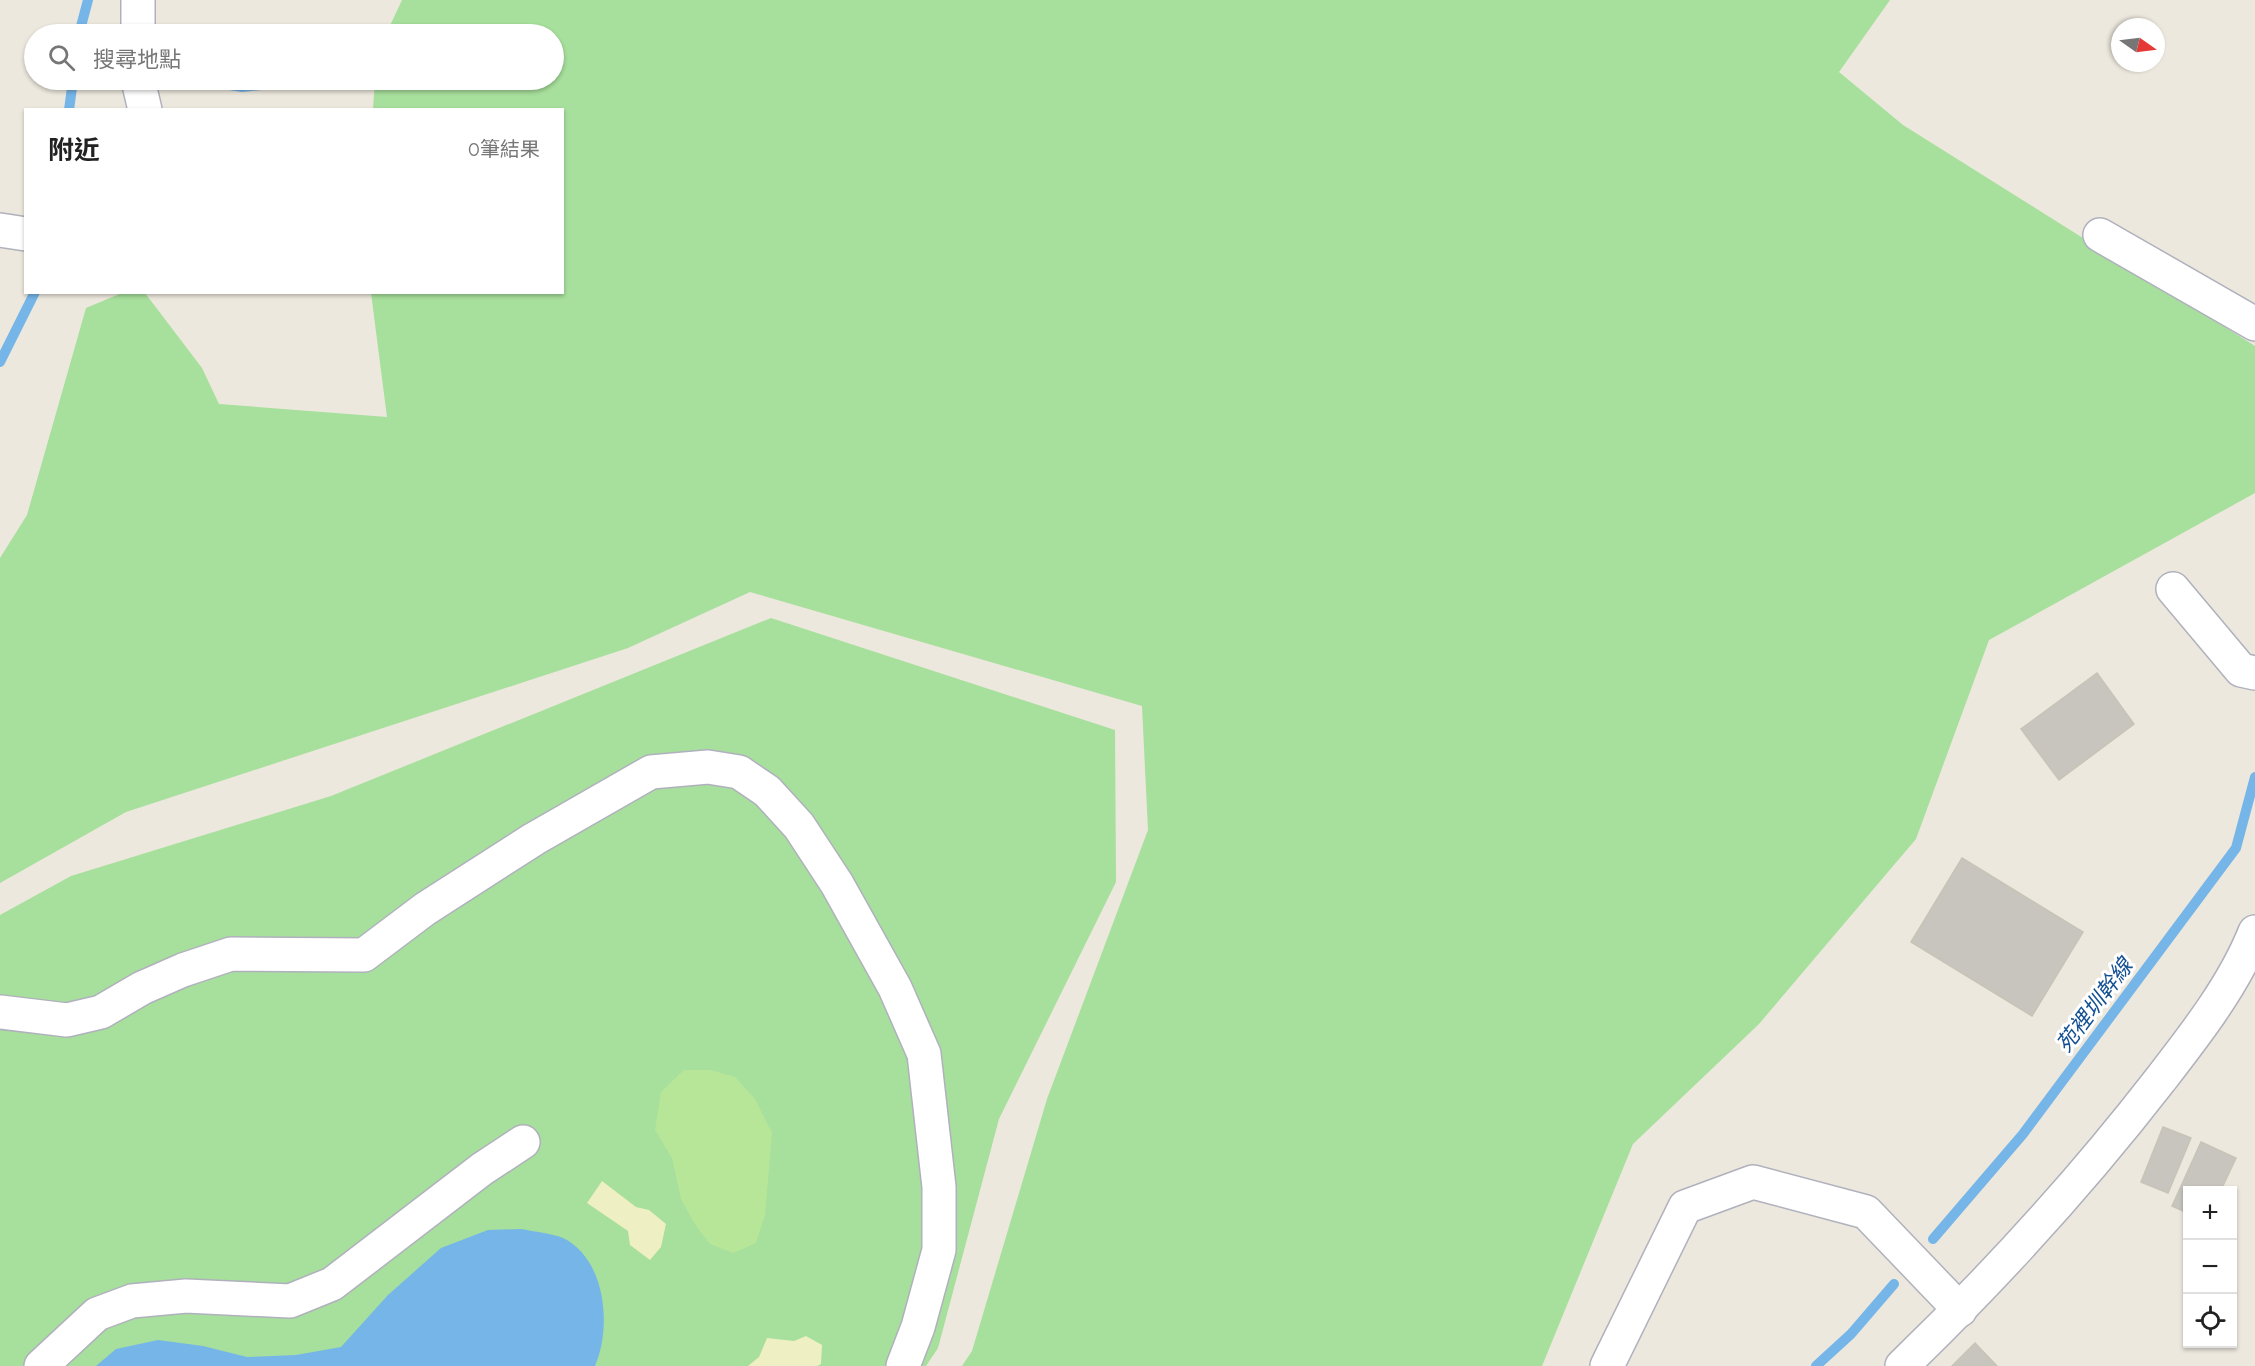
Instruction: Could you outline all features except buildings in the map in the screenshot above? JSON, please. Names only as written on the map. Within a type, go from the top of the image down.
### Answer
[{"type":"street","points":[[138,0],[138,24]]},
{"type":"street","points":[[140,90],[145,108]]},
{"type":"street","points":[[0,230],[24,234]]},
{"type":"street","points":[[2100,235],[2255,324]]},
{"type":"street","points":[[2173,589],[2241,670],[2255,673]]},
{"type":"street","points":[[0,1012],[67,1020],[101,1012],[142,988],[183,969],[231,954],[364,954],[425,909],[534,839],[651,772],[708,767],[739,772],[767,790],[799,826],[837,885],[895,988],[924,1054],[939,1187],[939,1250],[918,1327],[903,1366]]},
{"type":"street","points":[[1902,1366],[1960,1310],[2104,1152],[2182,1051],[2245,958],[2255,932]]},
{"type":"street","points":[[41,1366],[97,1314],[132,1301],[186,1296],[290,1301],[332,1284],[444,1198],[523,1142]]},
{"type":"street","points":[[1607,1366],[1685,1207],[1753,1182],[1866,1212],[1960,1310]]},
{"type":"green space","points":[[402,0],[1890,0],[1839,72],[1903,125],[2255,346],[2255,493],[1989,640],[1916,839],[1759,1024],[1633,1144],[1542,1366],[962,1366],[972,1351],[1047,1099],[1148,830],[1142,706],[750,592],[628,648],[126,812],[0,883],[0,558],[27,515],[86,308],[120,294],[146,294],[202,368],[219,404],[387,417],[371,294],[564,294],[564,108],[373,108],[374,90],[564,90],[564,24],[391,24]]},
{"type":"green space","points":[[771,618],[1115,730],[1116,882],[999,1119],[938,1348],[926,1366],[0,1366],[0,915],[71,876],[331,796]]},
{"type":"green space","points":[[684,1070],[711,1070],[735,1077],[755,1099],[772,1133],[765,1215],[756,1243],[733,1253],[710,1244],[694,1223],[681,1199],[672,1158],[655,1130],[661,1092]]},
{"type":"sand","points":[[602,1181],[636,1207],[649,1210],[666,1224],[661,1247],[650,1260],[630,1245],[628,1231],[587,1203]]},
{"type":"sand","points":[[806,1336],[822,1345],[821,1364],[817,1366],[748,1366],[759,1357],[767,1338],[794,1341]]},
{"type":"water","points":[[228,90],[261,90],[242,92]]},
{"type":"water","points":[[522,1229],[563,1238],[589,1261],[597,1277],[604,1314],[600,1350],[595,1366],[96,1366],[116,1349],[158,1340],[203,1346],[247,1357],[296,1355],[341,1347],[388,1295],[441,1248],[488,1230]]},
{"type":"waterway","points":[[82,24],[88,0]]},
{"type":"waterway","points":[[69,108],[72,90]]},
{"type":"waterway","points":[[0,362],[34,294]]},
{"type":"waterway","name":"苑裡圳幹線","points":[[1933,1239],[2023,1134],[2236,848],[2255,777]]},
{"type":"waterway","name":"苑裡圳幹線","points":[[1816,1366],[1851,1334],[1894,1284]]}]
